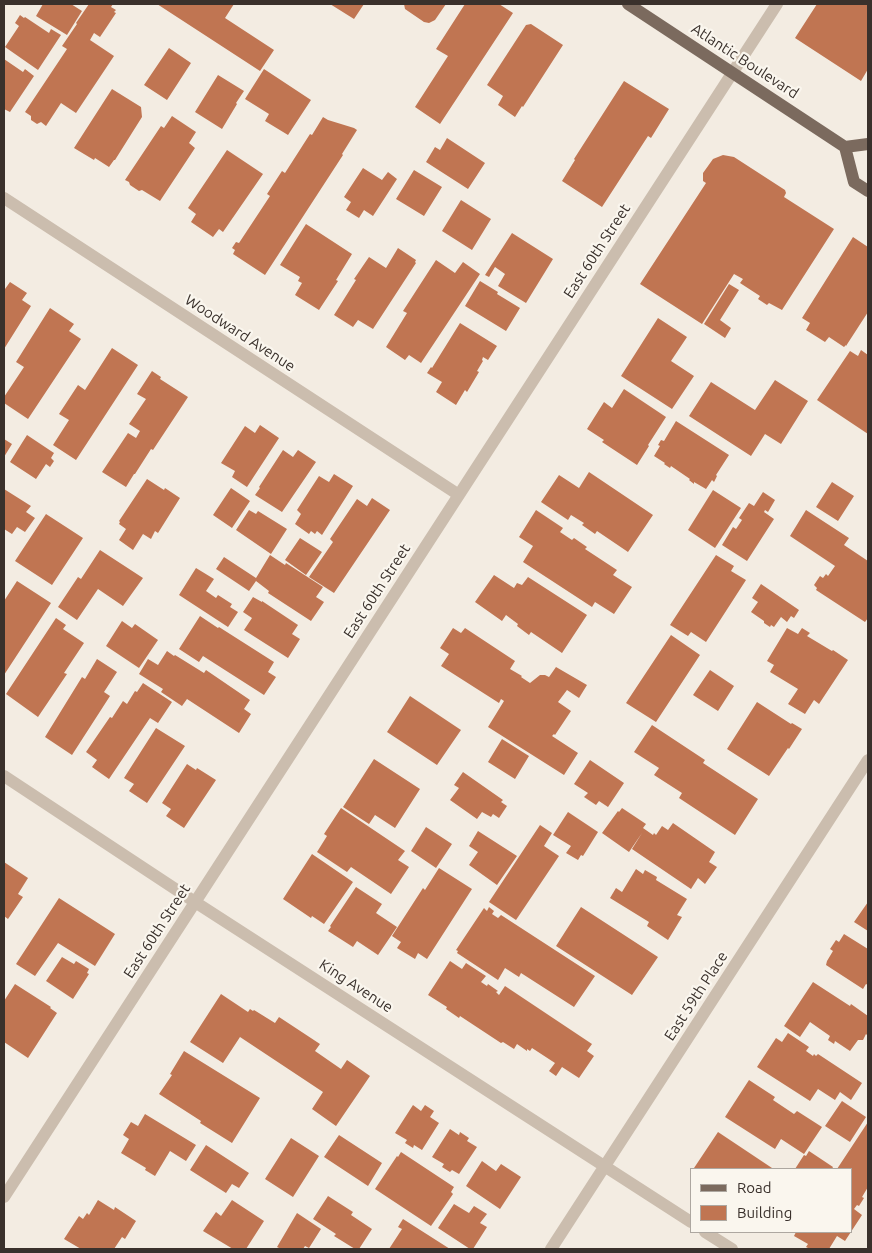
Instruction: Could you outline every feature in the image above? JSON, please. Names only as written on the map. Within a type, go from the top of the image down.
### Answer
[{"type":"main road","name":"Atlantic Boulevard","points":[[628,4],[845,146]]},
{"type":"main road","points":[[868,144],[845,146],[854,182],[868,191]]},
{"type":"street","name":"East 60th Street","points":[[4,1196],[777,4]]},
{"type":"street","name":"Woodward Avenue","points":[[4,198],[459,495]]},
{"type":"street","name":"East 59th Place","points":[[551,1249],[868,760]]},
{"type":"street","name":"King Avenue","points":[[4,776],[195,902],[690,1221]]},
{"type":"street","points":[[707,1233],[732,1249]]},
{"type":"building","points":[[43,4],[71,4],[82,11],[67,35],[36,16]]},
{"type":"building","points":[[89,4],[113,4],[111,7],[116,10],[114,12],[116,13],[100,37],[94,33],[90,40],[114,56],[76,113],[61,103],[46,126],[41,122],[37,124],[25,112],[67,49],[62,46]]},
{"type":"building","points":[[157,4],[234,4],[225,18],[274,50],[260,71]]},
{"type":"building","points":[[330,4],[364,4],[354,19]]},
{"type":"building","points":[[404,4],[446,4],[435,20],[429,23],[424,22],[405,9]]},
{"type":"building","points":[[465,4],[499,4],[513,13],[440,124],[415,107],[448,56],[436,49]]},
{"type":"building","points":[[817,4],[868,4],[868,69],[861,81],[795,38]]},
{"type":"building","points":[[20,15],[49,33],[51,29],[61,35],[38,70],[5,47],[19,26],[15,23]]},
{"type":"building","points":[[531,24],[563,45],[515,117],[498,105],[503,96],[487,85],[526,25]]},
{"type":"building","points":[[169,48],[191,63],[167,100],[144,85]]},
{"type":"building","points":[[4,59],[23,72],[25,69],[34,76],[10,112],[4,109]]},
{"type":"building","points":[[264,69],[311,100],[288,135],[265,121],[269,114],[245,99]]},
{"type":"building","points":[[218,75],[244,91],[222,129],[195,112]]},
{"type":"building","points":[[624,81],[669,109],[651,138],[648,136],[602,207],[562,181]]},
{"type":"building","points":[[112,89],[141,107],[142,117],[109,167],[74,148]]},
{"type":"building","points":[[172,116],[196,132],[189,143],[195,148],[160,201],[142,190],[139,191],[125,180],[161,126],[164,128]]},
{"type":"building","points":[[323,117],[357,130],[343,155],[265,275],[233,254],[235,250],[232,248],[236,242],[239,243],[270,196],[267,194],[282,171],[285,173]]},
{"type":"building","points":[[447,138],[485,163],[468,189],[426,162],[435,147],[440,150]]},
{"type":"building","points":[[227,150],[263,174],[223,232],[219,229],[213,237],[191,222],[196,214],[188,208]]},
{"type":"building","points":[[723,155],[734,157],[785,190],[784,197],[834,229],[782,310],[769,303],[767,305],[758,299],[760,296],[740,283],[743,279],[734,274],[702,324],[640,284],[706,183],[703,181],[703,173],[713,159]]},
{"type":"building","points":[[363,168],[382,180],[388,172],[397,179],[373,216],[364,210],[359,218],[346,210],[351,202],[344,197]]},
{"type":"building","points":[[414,170],[442,187],[424,216],[396,199]]},
{"type":"building","points":[[461,200],[491,219],[472,250],[442,231]]},
{"type":"building","points":[[306,224],[352,254],[336,280],[338,281],[319,310],[295,295],[302,283],[298,281],[300,277],[280,265]]},
{"type":"building","points":[[512,233],[553,259],[526,303],[498,286],[505,274],[495,267],[489,277],[485,275]]},
{"type":"building","points":[[853,237],[868,247],[868,312],[844,347],[829,337],[825,342],[806,330],[810,323],[802,318]]},
{"type":"building","points":[[398,248],[416,260],[416,263],[373,329],[358,320],[353,327],[334,315],[369,257],[386,268]]},
{"type":"building","points":[[436,260],[455,273],[463,262],[480,274],[421,363],[409,355],[405,360],[386,347],[407,313],[403,311]]},
{"type":"building","points":[[480,281],[520,308],[506,331],[465,306]]},
{"type":"building","points":[[10,282],[27,293],[22,300],[31,306],[4,349],[4,288]]},
{"type":"building","points":[[729,284],[739,290],[720,320],[731,328],[725,338],[704,324]]},
{"type":"building","points":[[50,308],[74,324],[69,331],[81,339],[28,419],[4,403],[4,397],[24,367],[16,362]]},
{"type":"building","points":[[658,318],[687,337],[671,361],[694,376],[672,409],[621,376]]},
{"type":"building","points":[[460,323],[497,346],[488,360],[483,357],[483,361],[477,371],[479,372],[467,392],[465,390],[456,405],[436,392],[442,382],[427,373]]},
{"type":"building","points":[[112,348],[138,365],[76,460],[53,445],[69,420],[59,414],[78,385],[85,390]]},
{"type":"building","points":[[861,350],[868,355],[868,434],[817,400],[850,351],[858,356]]},
{"type":"building","points":[[152,371],[161,377],[160,379],[188,397],[126,487],[102,472],[128,433],[136,438],[140,431],[129,424],[146,399],[137,394]]},
{"type":"building","points":[[775,380],[808,401],[781,444],[765,434],[751,456],[689,416],[711,382],[755,410]]},
{"type":"building","points":[[624,389],[666,417],[637,465],[602,442],[604,440],[587,429],[604,402],[612,408]]},
{"type":"building","points":[[676,421],[729,455],[716,475],[714,482],[712,480],[706,489],[694,482],[694,484],[690,479],[654,456],[661,440],[664,441]]},
{"type":"building","points":[[260,425],[279,438],[247,487],[232,477],[235,471],[221,463],[245,426],[255,433]]},
{"type":"building","points":[[27,435],[54,453],[51,458],[54,461],[50,467],[46,464],[36,479],[10,462]]},
{"type":"building","points":[[4,439],[12,444],[4,457]]},
{"type":"building","points":[[283,450],[293,457],[298,450],[316,462],[282,512],[255,495]]},
{"type":"building","points":[[589,472],[653,515],[628,552],[597,531],[595,534],[582,525],[584,523],[571,515],[568,520],[541,502],[559,475],[579,488]]},
{"type":"building","points":[[334,474],[353,486],[322,535],[317,531],[315,534],[311,531],[309,534],[295,524],[301,514],[297,510],[319,476],[329,482]]},
{"type":"building","points":[[147,479],[180,498],[158,533],[155,531],[151,539],[143,534],[133,550],[119,540],[126,529],[119,524],[119,521]]},
{"type":"building","points":[[832,482],[854,496],[838,521],[816,507]]},
{"type":"building","points":[[231,488],[250,501],[232,528],[213,515]]},
{"type":"building","points":[[4,489],[31,506],[26,512],[35,518],[25,532],[17,527],[12,534],[4,529]]},
{"type":"building","points":[[713,490],[741,508],[715,548],[688,530]]},
{"type":"building","points":[[763,492],[775,500],[768,512],[765,510],[764,512],[774,519],[747,561],[722,545],[733,527],[736,529],[742,520],[739,518],[749,503],[754,506]]},
{"type":"building","points":[[372,498],[390,510],[334,593],[309,577],[333,542],[330,539],[357,499],[367,506]]},
{"type":"building","points":[[249,510],[256,514],[258,511],[287,529],[271,554],[236,530]]},
{"type":"building","points":[[536,510],[563,528],[560,532],[572,540],[574,538],[587,547],[585,549],[617,570],[613,575],[632,587],[614,614],[595,602],[592,607],[523,562],[533,546],[519,537]]},
{"type":"building","points":[[806,510],[849,538],[844,545],[868,561],[868,618],[865,622],[816,590],[817,588],[814,585],[820,576],[823,578],[826,574],[828,576],[835,566],[790,536]]},
{"type":"building","points":[[46,514],[83,538],[52,585],[15,561]]},
{"type":"building","points":[[300,538],[322,552],[306,575],[285,560]]},
{"type":"building","points":[[100,550],[143,578],[123,606],[98,589],[77,620],[58,607],[78,577],[81,579]]},
{"type":"building","points":[[270,555],[323,587],[316,597],[324,602],[311,621],[268,593],[269,591],[256,581],[249,591],[216,569],[224,557],[256,578]]},
{"type":"building","points":[[716,555],[734,566],[731,571],[746,580],[706,642],[691,632],[688,636],[670,625]]},
{"type":"building","points":[[196,568],[214,579],[206,591],[216,598],[218,595],[232,604],[230,607],[238,612],[228,627],[179,595]]},
{"type":"building","points":[[494,575],[514,588],[517,583],[522,585],[528,577],[587,615],[562,653],[531,632],[529,635],[506,615],[502,621],[475,602]]},
{"type":"building","points":[[17,581],[51,603],[4,675],[4,601]]},
{"type":"building","points":[[761,584],[799,610],[794,618],[791,616],[787,622],[781,617],[774,627],[771,625],[770,627],[751,612],[758,602],[752,598]]},
{"type":"building","points":[[253,597],[298,625],[292,634],[300,639],[288,658],[244,630],[252,618],[243,612]]},
{"type":"building","points":[[200,616],[274,662],[268,672],[276,677],[264,695],[203,656],[199,662],[179,649]]},
{"type":"building","points":[[56,618],[66,625],[63,629],[84,643],[64,673],[67,674],[38,717],[6,694]]},
{"type":"building","points":[[122,621],[132,628],[135,624],[158,640],[139,668],[106,646]]},
{"type":"building","points":[[453,628],[461,633],[465,628],[515,661],[510,669],[530,683],[540,675],[549,677],[556,667],[587,685],[579,698],[567,690],[558,702],[571,711],[555,735],[552,736],[578,753],[564,775],[488,727],[504,701],[501,699],[499,703],[441,666],[449,654],[440,648]]},
{"type":"building","points":[[787,628],[798,634],[802,628],[810,633],[807,636],[848,660],[819,704],[814,700],[805,714],[788,704],[798,689],[770,672],[774,665],[767,661]]},
{"type":"building","points":[[671,635],[700,655],[656,722],[626,703]]},
{"type":"building","points":[[167,651],[204,673],[206,670],[250,700],[244,709],[251,714],[239,733],[187,699],[182,706],[161,692],[163,689],[139,674],[148,659],[158,665]]},
{"type":"building","points":[[97,659],[117,672],[104,692],[110,696],[72,755],[45,737],[82,677],[85,679]]},
{"type":"building","points":[[710,670],[734,686],[718,711],[693,695]]},
{"type":"building","points":[[143,683],[172,702],[158,723],[150,718],[109,779],[92,767],[97,760],[86,752],[123,701],[127,704],[135,691],[137,692]]},
{"type":"building","points":[[410,696],[461,730],[437,765],[387,732]]},
{"type":"building","points":[[757,702],[802,729],[769,776],[727,749]]},
{"type":"building","points":[[652,725],[705,760],[703,763],[758,799],[735,835],[679,798],[682,793],[654,775],[659,768],[634,752]]},
{"type":"building","points":[[156,728],[185,746],[147,803],[129,791],[134,784],[124,778]]},
{"type":"building","points":[[502,739],[529,756],[515,779],[488,762]]},
{"type":"building","points":[[374,759],[420,789],[395,828],[375,815],[369,824],[343,807]]},
{"type":"building","points":[[590,760],[624,783],[608,807],[599,801],[596,805],[584,797],[588,793],[574,784]]},
{"type":"building","points":[[187,764],[216,780],[184,828],[166,816],[171,809],[162,803]]},
{"type":"building","points":[[463,772],[503,800],[501,802],[507,806],[499,818],[493,814],[491,817],[482,812],[477,819],[450,800],[459,788],[454,785]]},
{"type":"building","points":[[341,808],[405,851],[398,860],[409,867],[391,894],[351,867],[347,872],[317,852],[327,836],[324,834]]},
{"type":"building","points":[[622,808],[646,824],[643,828],[653,835],[654,833],[656,835],[662,826],[668,830],[673,823],[715,852],[709,862],[717,867],[705,884],[698,878],[691,889],[632,849],[642,833],[629,852],[602,833]]},
{"type":"building","points":[[568,812],[598,832],[583,856],[581,855],[578,860],[566,853],[571,846],[553,835]]},
{"type":"building","points":[[540,825],[552,833],[544,846],[559,856],[516,920],[489,902]]},
{"type":"building","points":[[426,827],[452,844],[436,868],[411,851]]},
{"type":"building","points":[[478,831],[517,856],[497,885],[469,865],[478,852],[469,846]]},
{"type":"building","points":[[312,854],[353,882],[324,924],[312,916],[311,918],[283,899]]},
{"type":"building","points":[[4,862],[28,878],[18,894],[23,897],[8,919],[4,916]]},
{"type":"building","points":[[439,868],[472,889],[427,959],[418,953],[415,959],[397,948],[401,942],[392,936],[423,888],[425,890]]},
{"type":"building","points":[[636,869],[643,874],[645,870],[657,877],[656,880],[687,899],[677,915],[682,917],[668,940],[647,926],[649,922],[610,898],[616,888],[622,892]]},
{"type":"building","points":[[356,887],[382,904],[376,913],[397,927],[378,955],[357,941],[353,947],[328,931]]},
{"type":"building","points":[[59,898],[115,934],[95,966],[58,943],[35,976],[16,964]]},
{"type":"building","points":[[868,902],[868,931],[854,922]]},
{"type":"building","points":[[489,907],[494,911],[492,914],[498,918],[501,915],[595,976],[574,1007],[521,973],[519,977],[505,968],[498,980],[457,953],[458,951],[456,950],[484,908],[487,911]]},
{"type":"building","points":[[581,907],[658,957],[632,995],[556,946]]},
{"type":"building","points":[[844,934],[868,949],[868,985],[866,984],[863,989],[826,965],[833,951],[830,949],[836,940],[839,942]]},
{"type":"building","points":[[62,957],[74,964],[76,961],[89,969],[87,973],[89,974],[73,999],[46,981]]},
{"type":"building","points":[[450,961],[462,969],[466,963],[486,976],[481,982],[487,986],[488,984],[498,991],[496,992],[499,995],[505,986],[592,1044],[587,1051],[594,1056],[579,1078],[562,1067],[556,1076],[549,1071],[555,1063],[532,1048],[530,1051],[527,1049],[527,1051],[517,1044],[514,1049],[503,1042],[501,1043],[460,1016],[459,1018],[446,1009],[447,1007],[428,995]]},
{"type":"building","points":[[813,982],[868,1016],[868,1036],[866,1034],[863,1040],[858,1040],[850,1051],[835,1041],[834,1044],[828,1040],[830,1036],[810,1022],[800,1037],[784,1026]]},
{"type":"building","points":[[15,984],[51,1007],[57,1013],[28,1058],[4,1042],[4,1001]]},
{"type":"building","points":[[221,994],[248,1012],[250,1009],[254,1010],[275,1023],[279,1017],[320,1044],[315,1051],[341,1069],[347,1060],[370,1076],[336,1126],[312,1109],[323,1092],[240,1037],[223,1063],[190,1042]]},
{"type":"building","points":[[788,1033],[809,1047],[806,1051],[813,1056],[818,1054],[862,1083],[851,1100],[840,1092],[835,1100],[818,1089],[810,1101],[757,1067],[776,1038],[782,1042]]},
{"type":"building","points":[[184,1051],[260,1098],[232,1143],[159,1094],[172,1075],[170,1074]]},
{"type":"building","points":[[749,1080],[775,1097],[773,1100],[794,1114],[797,1111],[822,1127],[804,1154],[781,1139],[775,1149],[725,1117]]},
{"type":"building","points":[[842,1101],[866,1117],[850,1142],[825,1126]]},
{"type":"building","points":[[413,1105],[421,1111],[425,1105],[434,1111],[430,1117],[439,1123],[422,1150],[414,1145],[413,1148],[405,1143],[407,1140],[395,1133]]},
{"type":"building","points":[[145,1114],[196,1145],[186,1161],[170,1151],[155,1176],[145,1170],[146,1168],[121,1153],[129,1139],[123,1135],[131,1122],[138,1126]]},
{"type":"building","points":[[868,1122],[868,1187],[859,1206],[857,1205],[854,1209],[862,1215],[852,1230],[852,1168],[838,1168]]},
{"type":"building","points":[[450,1129],[459,1135],[460,1132],[469,1138],[467,1141],[477,1147],[459,1174],[452,1170],[450,1172],[442,1167],[444,1164],[432,1157]]},
{"type":"building","points":[[718,1132],[772,1168],[694,1168]]},
{"type":"building","points":[[339,1135],[382,1163],[368,1186],[324,1157]]},
{"type":"building","points":[[291,1138],[319,1156],[293,1197],[265,1179]]},
{"type":"building","points":[[206,1145],[249,1173],[239,1188],[232,1184],[226,1193],[190,1170]]},
{"type":"building","points":[[809,1151],[833,1167],[796,1168],[804,1155],[806,1156]]},
{"type":"building","points":[[401,1152],[454,1187],[451,1192],[453,1194],[431,1226],[375,1189]]},
{"type":"building","points":[[482,1161],[496,1171],[501,1164],[521,1177],[500,1209],[466,1186]]},
{"type":"building","points":[[328,1196],[353,1212],[351,1215],[372,1229],[359,1249],[355,1249],[334,1236],[336,1234],[313,1219]]},
{"type":"building","points":[[98,1200],[114,1210],[115,1207],[136,1221],[125,1239],[122,1237],[114,1249],[81,1249],[64,1239],[79,1216],[83,1219],[87,1213],[89,1215]]},
{"type":"building","points":[[232,1200],[264,1221],[246,1249],[233,1249],[203,1231],[216,1212],[221,1216]]},
{"type":"building","points":[[454,1204],[469,1213],[474,1206],[487,1214],[480,1223],[487,1227],[473,1249],[470,1249],[438,1228]]},
{"type":"building","points":[[297,1213],[321,1229],[309,1248],[305,1246],[303,1249],[281,1249],[277,1247]]},
{"type":"building","points":[[403,1219],[450,1249],[389,1249],[402,1229],[398,1227]]},
{"type":"building","points":[[796,1233],[850,1233],[845,1241],[837,1236],[829,1249],[810,1249],[806,1247],[808,1244],[794,1236]]}]
